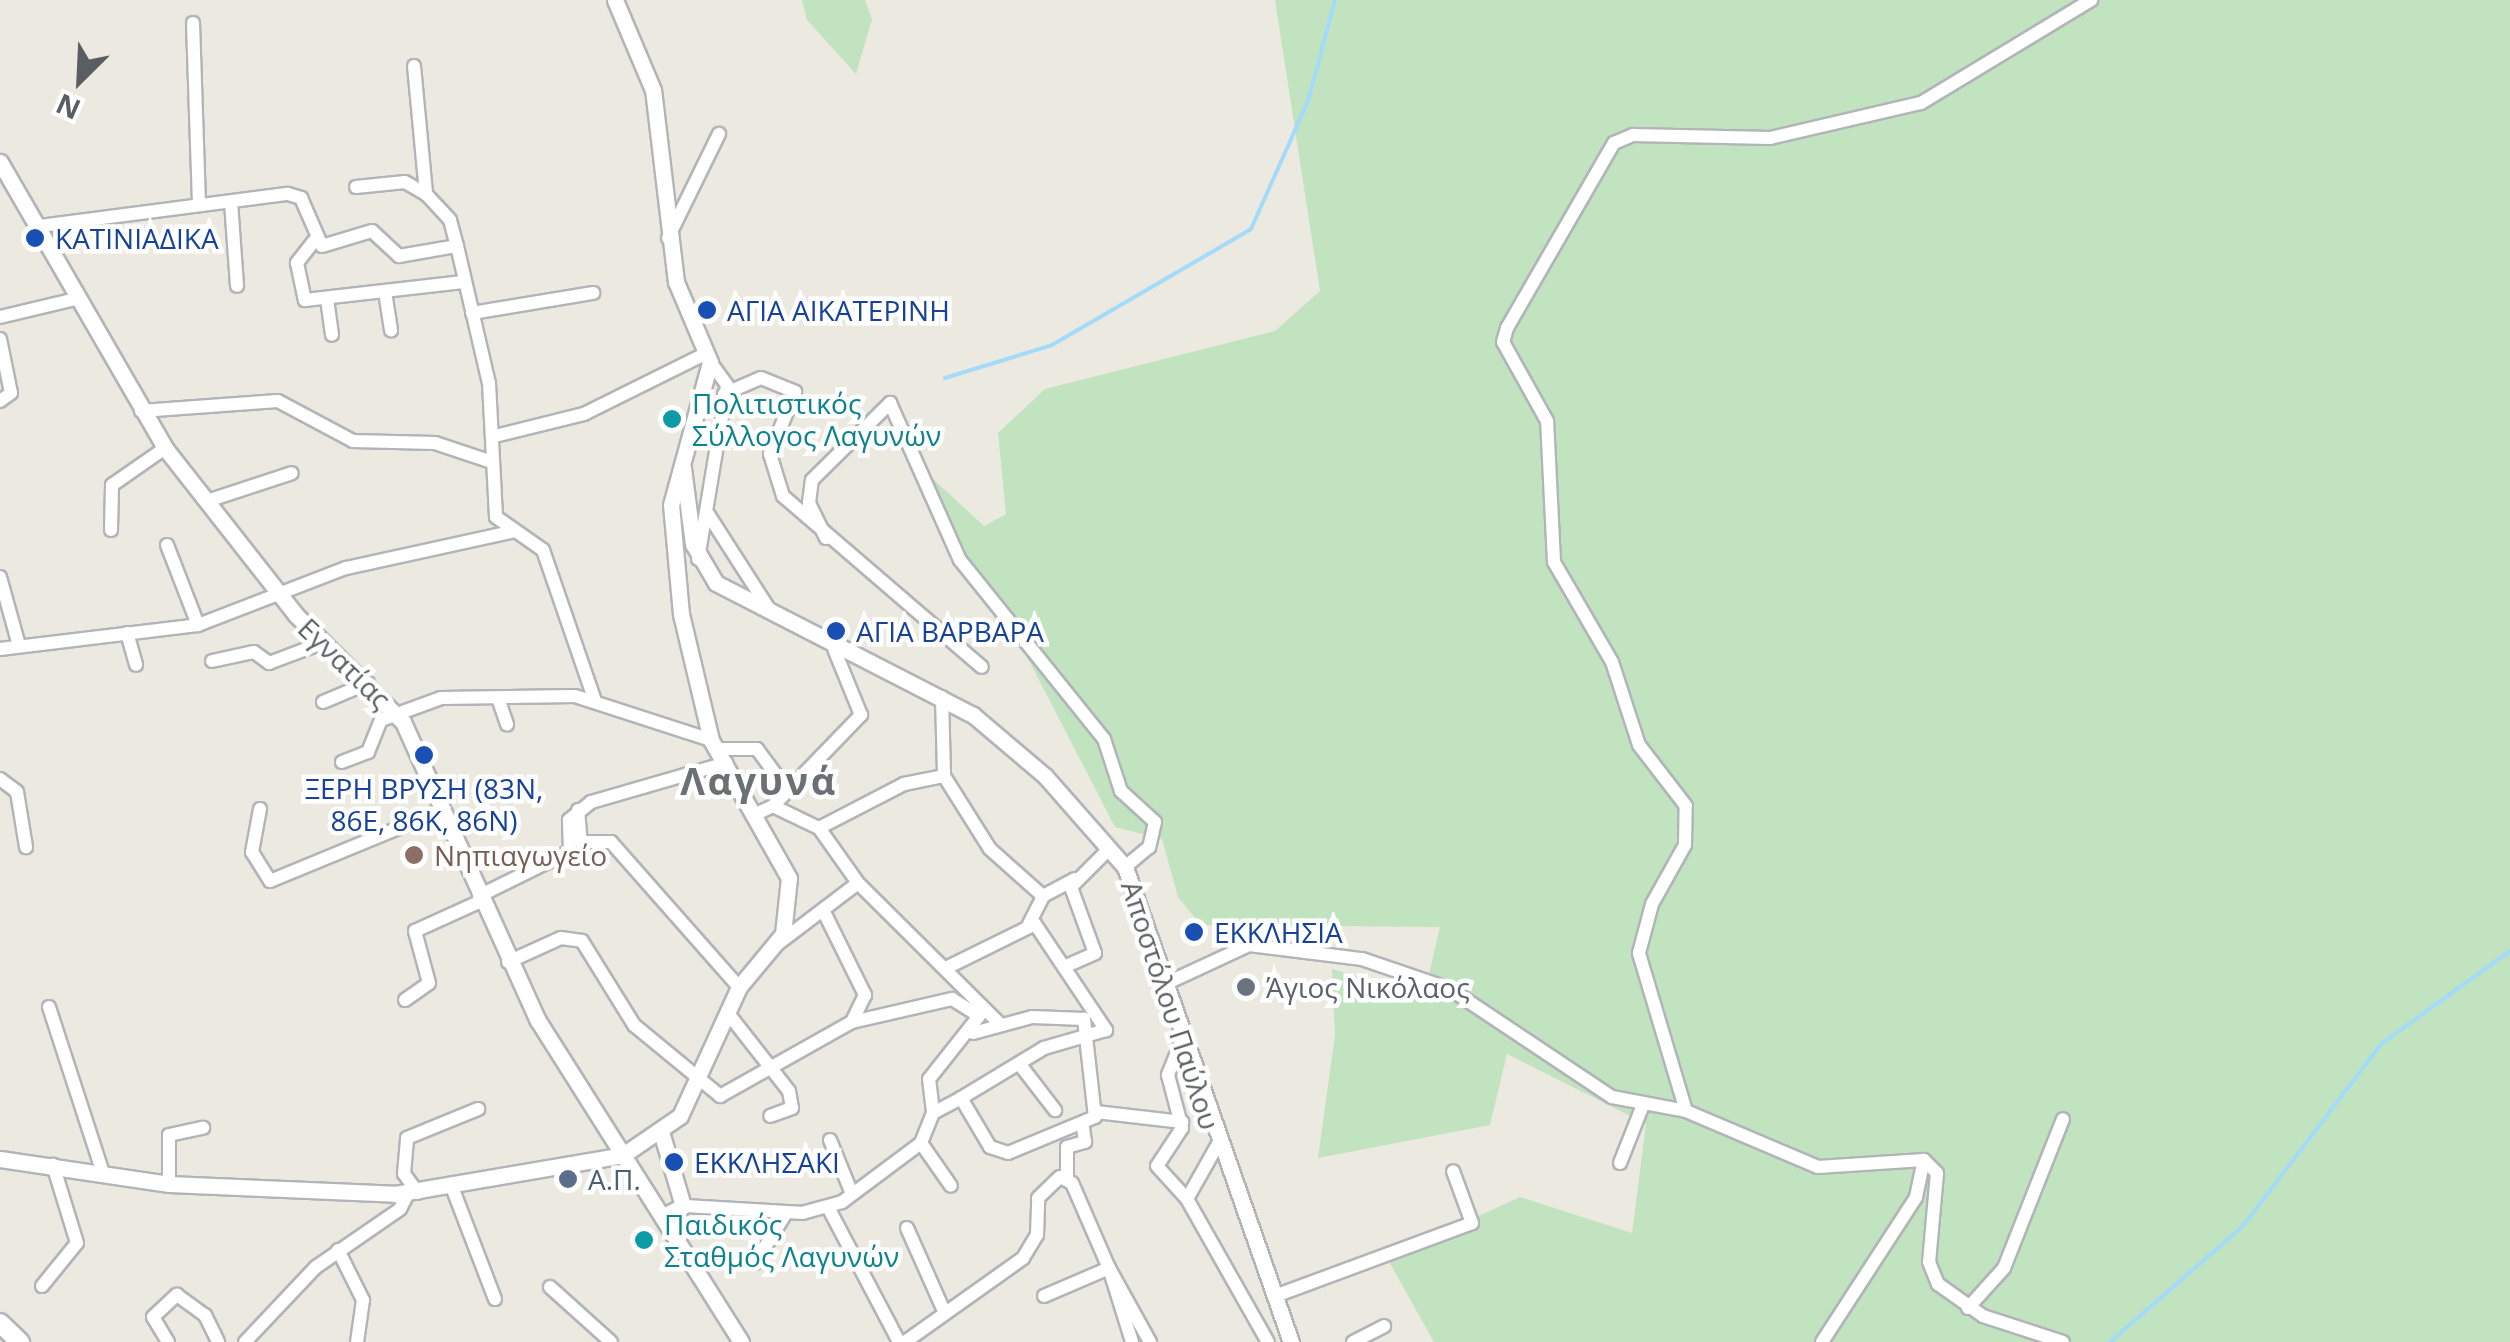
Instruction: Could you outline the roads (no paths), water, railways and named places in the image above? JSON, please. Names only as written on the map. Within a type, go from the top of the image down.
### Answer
[{"type":"main road","points":[[0,1323],[20,1342]]},
{"type":"street","points":[[615,0],[652,90],[667,239],[709,358],[727,374],[698,559]]},
{"type":"street","points":[[1686,1111],[1639,953],[1652,904],[1686,845],[1686,806],[1639,745],[1612,662],[1554,562],[1547,421],[1503,342],[1507,328],[1614,144],[1633,135],[1770,138],[1921,103],[2091,0]]},
{"type":"street","points":[[193,22],[198,204]]},
{"type":"street","points":[[414,66],[426,194]]},
{"type":"street","points":[[667,239],[719,134]]},
{"type":"street","name":"Εγνατίας","points":[[0,162],[165,448],[280,596],[322,643],[397,713],[508,962],[623,1155],[665,1215],[742,1342]]},
{"type":"street","points":[[356,187],[405,182],[426,194],[450,220],[496,436],[492,462],[496,517],[511,532],[543,550],[595,701]]},
{"type":"street","points":[[40,226],[198,204],[301,198],[314,241]]},
{"type":"street","points":[[231,202],[237,286]]},
{"type":"street","points":[[456,246],[408,257],[379,231],[314,241],[300,248],[301,294],[327,299],[463,282]]},
{"type":"street","points":[[384,292],[391,331]]},
{"type":"street","points":[[472,313],[593,292]]},
{"type":"street","points":[[0,316],[80,298]]},
{"type":"street","points":[[327,299],[332,335]]},
{"type":"street","points":[[0,340],[11,393],[0,401]]},
{"type":"street","points":[[496,436],[584,414],[709,358]]},
{"type":"street","points":[[709,358],[671,530],[718,751],[765,809],[792,895],[775,946]]},
{"type":"street","points":[[724,394],[761,378],[795,392],[772,438],[772,470],[783,496],[826,538],[982,667]]},
{"type":"street","points":[[142,411],[278,401],[352,441],[435,443],[492,462]]},
{"type":"street","points":[[826,538],[809,503],[812,480],[890,404],[960,560],[1104,739],[1121,790],[1155,822],[1149,847],[1125,867]]},
{"type":"street","points":[[111,530],[112,485],[165,448]]},
{"type":"street","points":[[683,464],[698,559]]},
{"type":"street","points":[[207,501],[292,473]]},
{"type":"street","points":[[708,514],[774,617]]},
{"type":"street","points":[[0,649],[18,642],[198,625],[388,556],[511,532]]},
{"type":"street","points":[[166,545],[198,625]]},
{"type":"street","name":"Αποστόλου Παύλου","points":[[698,559],[716,584],[774,617],[834,649],[942,697],[1045,776],[1125,867],[1218,1144],[1291,1342]]},
{"type":"street","points":[[0,577],[18,642]]},
{"type":"street","points":[[126,634],[136,665]]},
{"type":"street","points":[[212,662],[254,652],[269,663],[322,643]]},
{"type":"street","points":[[765,809],[788,792],[861,714],[834,649]]},
{"type":"street","points":[[323,702],[368,682]]},
{"type":"street","points":[[942,697],[944,776],[990,849],[1043,896]]},
{"type":"street","points":[[498,698],[507,724]]},
{"type":"street","points":[[342,762],[368,752],[372,731],[397,713],[430,699],[595,701],[718,751],[757,749],[788,792]]},
{"type":"street","points":[[577,842],[569,820],[578,809],[625,787],[686,781],[718,751]]},
{"type":"street","points":[[818,828],[904,784],[944,776]]},
{"type":"street","points":[[0,779],[17,792],[26,848]]},
{"type":"street","points":[[260,809],[252,852],[270,881],[440,811]]},
{"type":"street","points":[[765,809],[818,828],[858,883],[948,967],[999,1023]]},
{"type":"street","points":[[405,1000],[428,987],[414,931],[564,856],[577,842],[611,842],[739,987]]},
{"type":"street","points":[[948,967],[1028,924],[1043,896],[1075,879],[1108,850]]},
{"type":"street","points":[[1064,967],[1095,953],[1072,900],[1075,879]]},
{"type":"street","points":[[0,1159],[169,1184],[414,1193],[623,1155],[662,1135],[703,1078],[739,987],[775,946],[858,883]]},
{"type":"street","points":[[823,910],[865,995],[852,1022]]},
{"type":"street","points":[[933,1113],[1020,1066],[1044,1048],[1106,1030],[1064,967],[1028,924]]},
{"type":"street","points":[[508,962],[561,938],[582,941],[634,1025],[703,1078],[720,1096],[852,1022],[952,1000],[970,990]]},
{"type":"street","points":[[1165,984],[1249,945],[1386,965],[1450,989],[1580,1080],[1643,1105],[1686,1111],[1818,1168],[1924,1160]]},
{"type":"street","points":[[665,1215],[683,1206],[786,1213],[829,1208],[921,1143],[933,1113],[930,1079],[970,1034],[979,1016],[952,1000]]},
{"type":"street","points":[[49,1007],[102,1173]]},
{"type":"street","points":[[726,1012],[775,1067],[794,1102],[770,1116]]},
{"type":"street","points":[[960,1098],[990,1147],[1008,1153],[1084,1127],[1096,1112],[1086,1038],[1090,1022],[1074,1016],[999,1023],[970,1034]]},
{"type":"street","points":[[1182,1040],[1168,1075],[1182,1122],[1157,1166],[1187,1199],[1268,1342]]},
{"type":"street","points":[[1020,1066],[1055,1110]]},
{"type":"street","points":[[1620,1163],[1643,1105]]},
{"type":"street","points":[[414,1193],[404,1174],[408,1138],[478,1110]]},
{"type":"street","points":[[1096,1112],[1182,1122]]},
{"type":"street","points":[[1968,1308],[1995,1285],[2063,1119]]},
{"type":"street","points":[[1054,1135],[1059,1150],[1085,1142],[1084,1127]]},
{"type":"street","points":[[169,1184],[169,1135],[203,1128]]},
{"type":"street","points":[[662,1135],[683,1206]]},
{"type":"street","points":[[830,1140],[852,1194]]},
{"type":"street","points":[[921,1143],[950,1186]]},
{"type":"street","points":[[1187,1199],[1218,1144]]},
{"type":"street","points":[[1068,1147],[1068,1179],[1109,1268],[1150,1342]]},
{"type":"street","points":[[1924,1160],[1937,1174],[1932,1274],[1968,1308],[2064,1342]]},
{"type":"street","points":[[1822,1342],[1916,1197],[1924,1160]]},
{"type":"street","points":[[42,1286],[77,1243],[53,1165]]},
{"type":"street","points":[[1275,1296],[1472,1223],[1453,1171]]},
{"type":"street","points":[[829,1208],[902,1342],[1022,1258],[1038,1235],[1038,1198],[1051,1180],[1068,1179]]},
{"type":"street","points":[[452,1187],[496,1299]]},
{"type":"street","points":[[245,1342],[338,1250],[414,1193]]},
{"type":"street","points":[[755,1263],[786,1213]]},
{"type":"street","points":[[907,1228],[944,1311]]},
{"type":"street","points":[[338,1250],[363,1300],[357,1342]]},
{"type":"street","points":[[1044,1296],[1109,1268]]},
{"type":"street","points":[[1109,1268],[1132,1342]]},
{"type":"street","points":[[550,1287],[611,1342]]},
{"type":"street","points":[[168,1342],[153,1317],[178,1295],[206,1316],[218,1342]]},
{"type":"street","points":[[1353,1342],[1384,1326]]},
{"type":"waterway","points":[[945,378],[1052,345],[1251,229],[1308,101],[1335,0]]},
{"type":"waterway","points":[[2110,1342],[2243,1226],[2381,1044],[2510,951]]},
{"type":"place","name":"ΚΑΤΙΝΙΑΔΙΚΑ","points":[[35,238]]},
{"type":"place","name":"ΑΓΙΑ ΑΙΚΑΤΕΡΙΝΗ","points":[[707,310]]},
{"type":"place","name":"Πολιτιστικός Σύλλογος Λαγυνών","points":[[672,419]]},
{"type":"place","name":"ΑΓΙΑ ΒΑΡΒΑΡΑ","points":[[836,631]]},
{"type":"place","name":"ΞΕΡΗ ΒΡΥΣΗ (83Ν, 86Ε, 86Κ, 86Ν)","points":[[424,755]]},
{"type":"place","name":"Νηπιαγωγείο","points":[[414,855]]},
{"type":"place","name":"ΕΚΚΛΗΣΙΑ","points":[[1194,932]]},
{"type":"place","name":"Άγιος Νικόλαος","points":[[1246,987]]},
{"type":"place","name":"ΕΚΚΛΗΣΑΚΙ","points":[[674,1162]]},
{"type":"place","name":"Α.Π.","points":[[568,1179]]},
{"type":"place","name":"Παιδικός Σταθμός Λαγυνών","points":[[644,1240]]},
{"type":"district","name":"Λαγυνά","points":[[759,781]]}]
